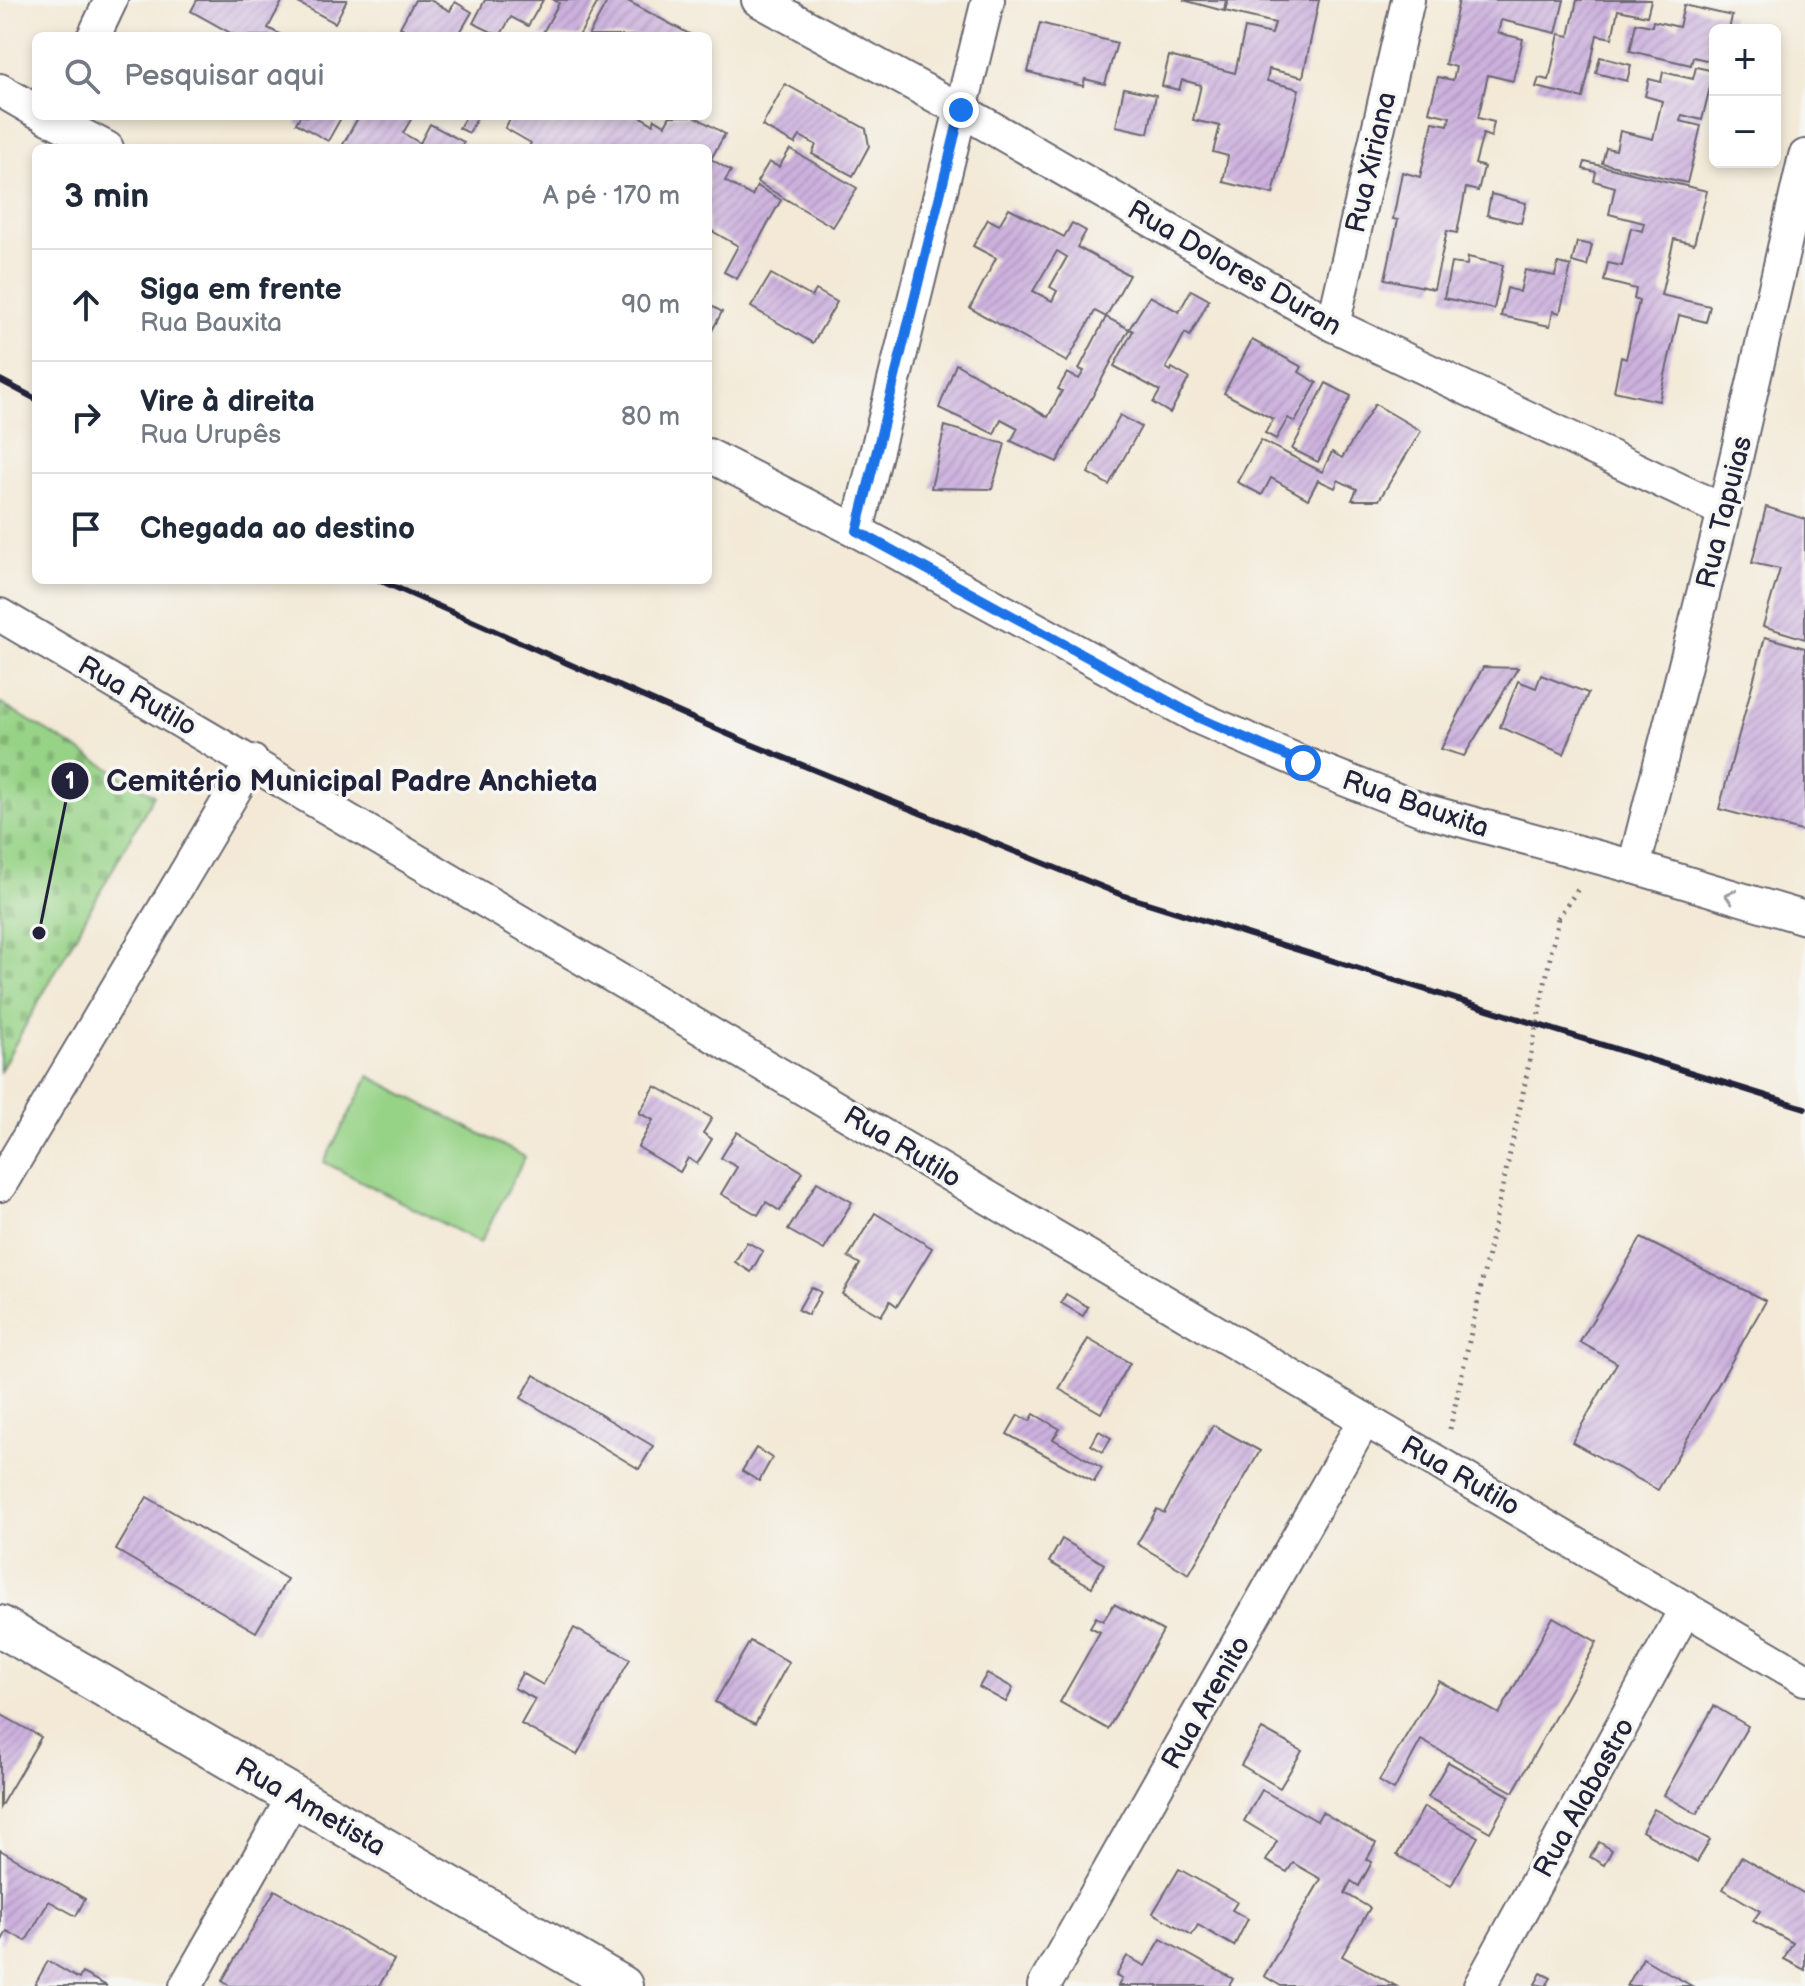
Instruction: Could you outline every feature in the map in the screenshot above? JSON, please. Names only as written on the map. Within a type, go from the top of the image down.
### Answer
[{"type":"street","points":[[96,32],[111,0]]},
{"type":"street","name":"Rua Dolores Duran","points":[[758,0],[961,110],[1333,325],[1724,511]]},
{"type":"street","points":[[857,531],[988,0]]},
{"type":"street","name":"Rua Xiriana","points":[[1333,325],[1408,0]]},
{"type":"street","points":[[0,90],[32,107]]},
{"type":"street","points":[[55,120],[100,144]]},
{"type":"street","name":"Rua Tapuias","points":[[1634,867],[1724,511],[1805,156]]},
{"type":"street","name":"Rua Bauxita","points":[[712,457],[857,531],[1210,723],[1423,810],[1634,867],[1805,918]]},
{"type":"street","name":"Rua Rutilo","points":[[0,615],[1805,1679]]},
{"type":"street","points":[[0,1185],[252,761]]},
{"type":"street","name":"Rua Arenito","points":[[1044,1986],[1365,1419]]},
{"type":"street","name":"Rua Alabastro","points":[[1480,1986],[1686,1608]]},
{"type":"street","name":"Rua Ametista","points":[[0,1626],[614,1984]]},
{"type":"street","points":[[186,1986],[294,1796]]},
{"type":"path","points":[[1442,1463],[1558,918]]},
{"type":"green space","points":[[0,703],[154,795],[0,1071]]},
{"type":"green space","points":[[369,1076],[525,1157],[480,1243],[324,1162]]},
{"type":"building","points":[[197,0],[283,0],[268,28],[276,32],[229,32],[191,11]]},
{"type":"building","points":[[300,0],[347,0],[335,23],[298,3]]},
{"type":"building","points":[[415,0],[430,0],[450,11],[455,2],[472,12],[460,32],[409,32],[400,27]]},
{"type":"building","points":[[485,0],[543,0],[528,26],[511,17],[502,32],[492,32],[473,23]]},
{"type":"building","points":[[554,0],[599,0],[581,32],[543,32],[559,3]]},
{"type":"building","points":[[608,0],[626,0],[686,32],[590,32]]},
{"type":"building","points":[[1183,0],[1226,0],[1224,11]]},
{"type":"building","points":[[1228,0],[1319,0],[1303,77],[1269,69],[1267,81],[1299,89],[1273,194],[1223,182],[1228,156],[1213,152],[1220,126],[1193,120],[1201,85],[1182,80],[1179,90],[1162,86],[1169,56],[1235,73],[1245,28],[1272,34],[1275,23],[1225,11]]},
{"type":"building","points":[[1459,0],[1564,0],[1556,33],[1501,20],[1498,33],[1523,39],[1513,81],[1488,75],[1478,118],[1494,122],[1491,137],[1483,134],[1475,164],[1484,167],[1478,191],[1466,188],[1457,233],[1447,231],[1434,289],[1385,279],[1398,220],[1393,219],[1402,172],[1420,177],[1433,122],[1448,125],[1450,117],[1429,112],[1438,77],[1453,80],[1456,67],[1445,64]]},
{"type":"building","points":[[1577,0],[1651,0],[1647,16],[1618,10],[1612,38],[1597,35],[1583,98],[1536,87],[1539,78],[1549,80],[1559,34],[1569,36]]},
{"type":"building","points":[[1684,5],[1732,16],[1730,24],[1709,24],[1709,61],[1693,57],[1691,65],[1630,51],[1636,23],[1652,26],[1653,21],[1679,27]]},
{"type":"building","points":[[1040,23],[1117,43],[1105,84],[1085,79],[1083,86],[1028,72]]},
{"type":"building","points":[[1600,57],[1631,65],[1627,81],[1596,73]]},
{"type":"building","points":[[1696,67],[1709,70],[1709,91],[1702,120],[1682,115],[1680,121],[1701,126],[1687,183],[1602,163],[1606,148],[1616,150],[1620,131],[1653,139],[1662,101],[1645,96],[1649,79],[1661,82],[1663,72],[1693,79]]},
{"type":"building","points":[[785,84],[866,129],[869,146],[853,176],[812,154],[816,145],[800,136],[795,144],[762,126]]},
{"type":"building","points":[[1124,88],[1156,95],[1148,133],[1116,126]]},
{"type":"building","points":[[298,120],[340,120],[328,141],[296,123]]},
{"type":"building","points":[[357,120],[411,120],[403,133],[420,143],[430,124],[464,142],[463,144],[343,144]]},
{"type":"building","points":[[464,120],[476,120],[469,133],[459,128]]},
{"type":"building","points":[[510,120],[646,120],[653,124],[657,120],[665,125],[668,120],[701,120],[725,134],[712,157],[712,144],[530,144],[505,128]]},
{"type":"building","points":[[790,149],[857,188],[833,227],[757,182],[769,162],[779,167]]},
{"type":"building","points":[[712,160],[731,171],[725,181],[752,196],[757,186],[781,200],[737,279],[724,272],[738,246],[712,231]]},
{"type":"building","points":[[1585,162],[1707,191],[1694,244],[1674,239],[1661,295],[1710,306],[1706,322],[1679,315],[1659,401],[1614,391],[1621,357],[1626,359],[1639,301],[1634,299],[1636,289],[1604,281],[1608,263],[1622,266],[1631,228],[1642,231],[1644,223],[1609,214],[1615,187],[1594,181],[1596,172],[1583,169]]},
{"type":"building","points":[[1491,194],[1526,203],[1521,223],[1487,215]]},
{"type":"building","points":[[1009,208],[1064,237],[1072,223],[1086,231],[1077,247],[1129,275],[1106,317],[1095,311],[1067,362],[970,308],[996,258],[973,246],[988,219],[999,225]],"holes":[[[1057,251],[1067,257],[1050,287],[1057,291],[1052,301],[1033,291]]]},
{"type":"building","points":[[1577,242],[1592,245],[1587,266],[1572,262]]},
{"type":"building","points":[[1468,257],[1503,265],[1494,309],[1444,298],[1451,263],[1467,265]]},
{"type":"building","points":[[1558,263],[1571,266],[1560,313],[1553,311],[1550,326],[1501,316],[1507,288],[1520,292],[1525,270],[1555,276]]},
{"type":"building","points":[[771,274],[812,297],[816,290],[837,302],[813,343],[751,307]]},
{"type":"building","points":[[1191,290],[1209,300],[1190,336],[1185,333],[1166,368],[1189,378],[1170,413],[1153,403],[1160,391],[1114,366],[1133,331],[1129,329],[1150,296],[1179,312]]},
{"type":"building","points":[[712,306],[722,312],[712,331]]},
{"type":"building","points":[[1106,317],[1129,329],[1057,462],[1011,441],[1018,428],[1001,419],[994,434],[939,408],[956,364],[1048,417],[1062,391],[1058,389],[1067,373],[1079,379],[1084,371],[1079,369]]},
{"type":"building","points":[[1252,340],[1302,367],[1299,372],[1317,383],[1295,422],[1288,418],[1276,439],[1265,433],[1273,419],[1224,393]]},
{"type":"building","points":[[1326,383],[1351,396],[1318,462],[1292,449]]},
{"type":"building","points":[[1375,404],[1421,431],[1379,500],[1352,500],[1357,489],[1338,480],[1335,488],[1318,480],[1308,499],[1271,478],[1262,495],[1237,482],[1261,440],[1322,472],[1332,452],[1342,458]]},
{"type":"building","points":[[1120,415],[1141,427],[1109,485],[1088,473]]},
{"type":"building","points":[[945,426],[1005,444],[992,489],[931,488]]},
{"type":"building","points":[[1766,507],[1805,519],[1805,639],[1763,626],[1780,569],[1752,563]]},
{"type":"building","points":[[1765,637],[1805,648],[1805,832],[1719,809]]},
{"type":"building","points":[[1483,667],[1518,668],[1464,756],[1441,749]]},
{"type":"building","points":[[1541,675],[1588,693],[1564,754],[1500,727],[1518,681],[1536,688]]},
{"type":"building","points":[[655,1086],[712,1118],[703,1133],[712,1139],[697,1164],[688,1158],[680,1172],[638,1147],[653,1120],[639,1113]]},
{"type":"building","points":[[737,1132],[803,1172],[780,1211],[766,1202],[758,1215],[721,1194],[737,1167],[721,1158]]},
{"type":"building","points":[[817,1182],[852,1202],[824,1250],[788,1230]]},
{"type":"building","points":[[875,1213],[932,1248],[897,1306],[890,1301],[881,1316],[842,1294],[860,1264],[848,1257]]},
{"type":"building","points":[[1641,1238],[1766,1301],[1658,1490],[1572,1442],[1617,1363],[1580,1342]]},
{"type":"building","points":[[747,1242],[763,1251],[751,1272],[735,1262]]},
{"type":"building","points":[[811,1287],[821,1292],[808,1315],[798,1310]]},
{"type":"building","points":[[1066,1294],[1088,1307],[1083,1316],[1061,1303]]},
{"type":"building","points":[[1088,1339],[1130,1363],[1101,1413],[1059,1389]]},
{"type":"building","points":[[534,1375],[653,1446],[639,1469],[521,1398]]},
{"type":"building","points":[[1034,1414],[1060,1429],[1053,1439],[1102,1468],[1094,1482],[1007,1434],[1018,1415],[1030,1421]]},
{"type":"building","points":[[1213,1425],[1260,1451],[1189,1574],[1137,1544],[1157,1509],[1164,1513]]},
{"type":"building","points":[[1099,1431],[1111,1438],[1103,1452],[1091,1445]]},
{"type":"building","points":[[756,1448],[772,1458],[759,1481],[742,1471]]},
{"type":"building","points":[[147,1497],[287,1579],[256,1632],[116,1550]]},
{"type":"building","points":[[1062,1539],[1104,1564],[1092,1587],[1049,1562]]},
{"type":"building","points":[[1114,1604],[1163,1631],[1108,1729],[1060,1702],[1100,1632],[1090,1627],[1096,1617],[1103,1621]]},
{"type":"building","points":[[1553,1617],[1597,1642],[1513,1792],[1421,1740],[1394,1790],[1379,1781],[1439,1681],[1499,1714]]},
{"type":"building","points":[[574,1628],[630,1659],[577,1755],[521,1724],[535,1699],[514,1688],[522,1673],[543,1685]]},
{"type":"building","points":[[750,1641],[789,1662],[755,1724],[715,1702]]},
{"type":"building","points":[[987,1673],[1013,1688],[1006,1702],[979,1687]]},
{"type":"building","points":[[1714,1706],[1748,1726],[1697,1814],[1664,1795]]},
{"type":"building","points":[[0,1714],[41,1737],[0,1807]]},
{"type":"building","points":[[1262,1729],[1302,1751],[1280,1788],[1241,1765]]},
{"type":"building","points":[[1448,1762],[1510,1796],[1490,1832],[1428,1797]]},
{"type":"building","points":[[1262,1790],[1317,1821],[1322,1812],[1376,1843],[1367,1859],[1372,1862],[1359,1886],[1351,1881],[1345,1893],[1370,1908],[1342,1956],[1396,1986],[1281,1986],[1264,1976],[1321,1879],[1293,1863],[1287,1872],[1266,1861],[1277,1841],[1244,1821]]},
{"type":"building","points":[[1424,1807],[1478,1837],[1451,1886],[1397,1855]]},
{"type":"building","points":[[1654,1809],[1710,1840],[1697,1862],[1642,1831]]},
{"type":"building","points":[[1599,1842],[1612,1850],[1604,1865],[1590,1857]]},
{"type":"building","points":[[0,1850],[85,1899],[76,1916],[49,1901],[26,1941],[7,1931],[0,1944]]},
{"type":"building","points":[[1741,1857],[1805,1894],[1805,1970],[1784,1959],[1793,1943],[1753,1921],[1760,1911],[1723,1889]]},
{"type":"building","points":[[1179,1869],[1237,1902],[1232,1910],[1248,1919],[1234,1946],[1198,1925],[1192,1935],[1153,1913]]},
{"type":"building","points":[[275,1890],[394,1960],[379,1986],[230,1986],[222,1981]]},
{"type":"building","points":[[1161,1939],[1233,1979],[1229,1986],[1118,1986],[1122,1979],[1116,1976],[1127,1956],[1145,1966]]},
{"type":"building","points":[[1643,1958],[1658,1967],[1692,1986],[1627,1986]]},
{"type":"building","points":[[48,1961],[79,1979],[82,1973],[107,1986],[34,1986]]},
{"type":"building","points":[[1541,1973],[1551,1978],[1546,1986],[1535,1984]]},
{"type":"railway","points":[[0,380],[32,397]]},
{"type":"railway","points":[[388,584],[748,743],[1122,895],[1805,1108]]},
{"type":"place","name":"Cemitério Municipal Padre Anchieta","points":[[39,933]]},
{"type":"route","points":[[961,110],[857,531],[1197,717],[1303,763]]}]
